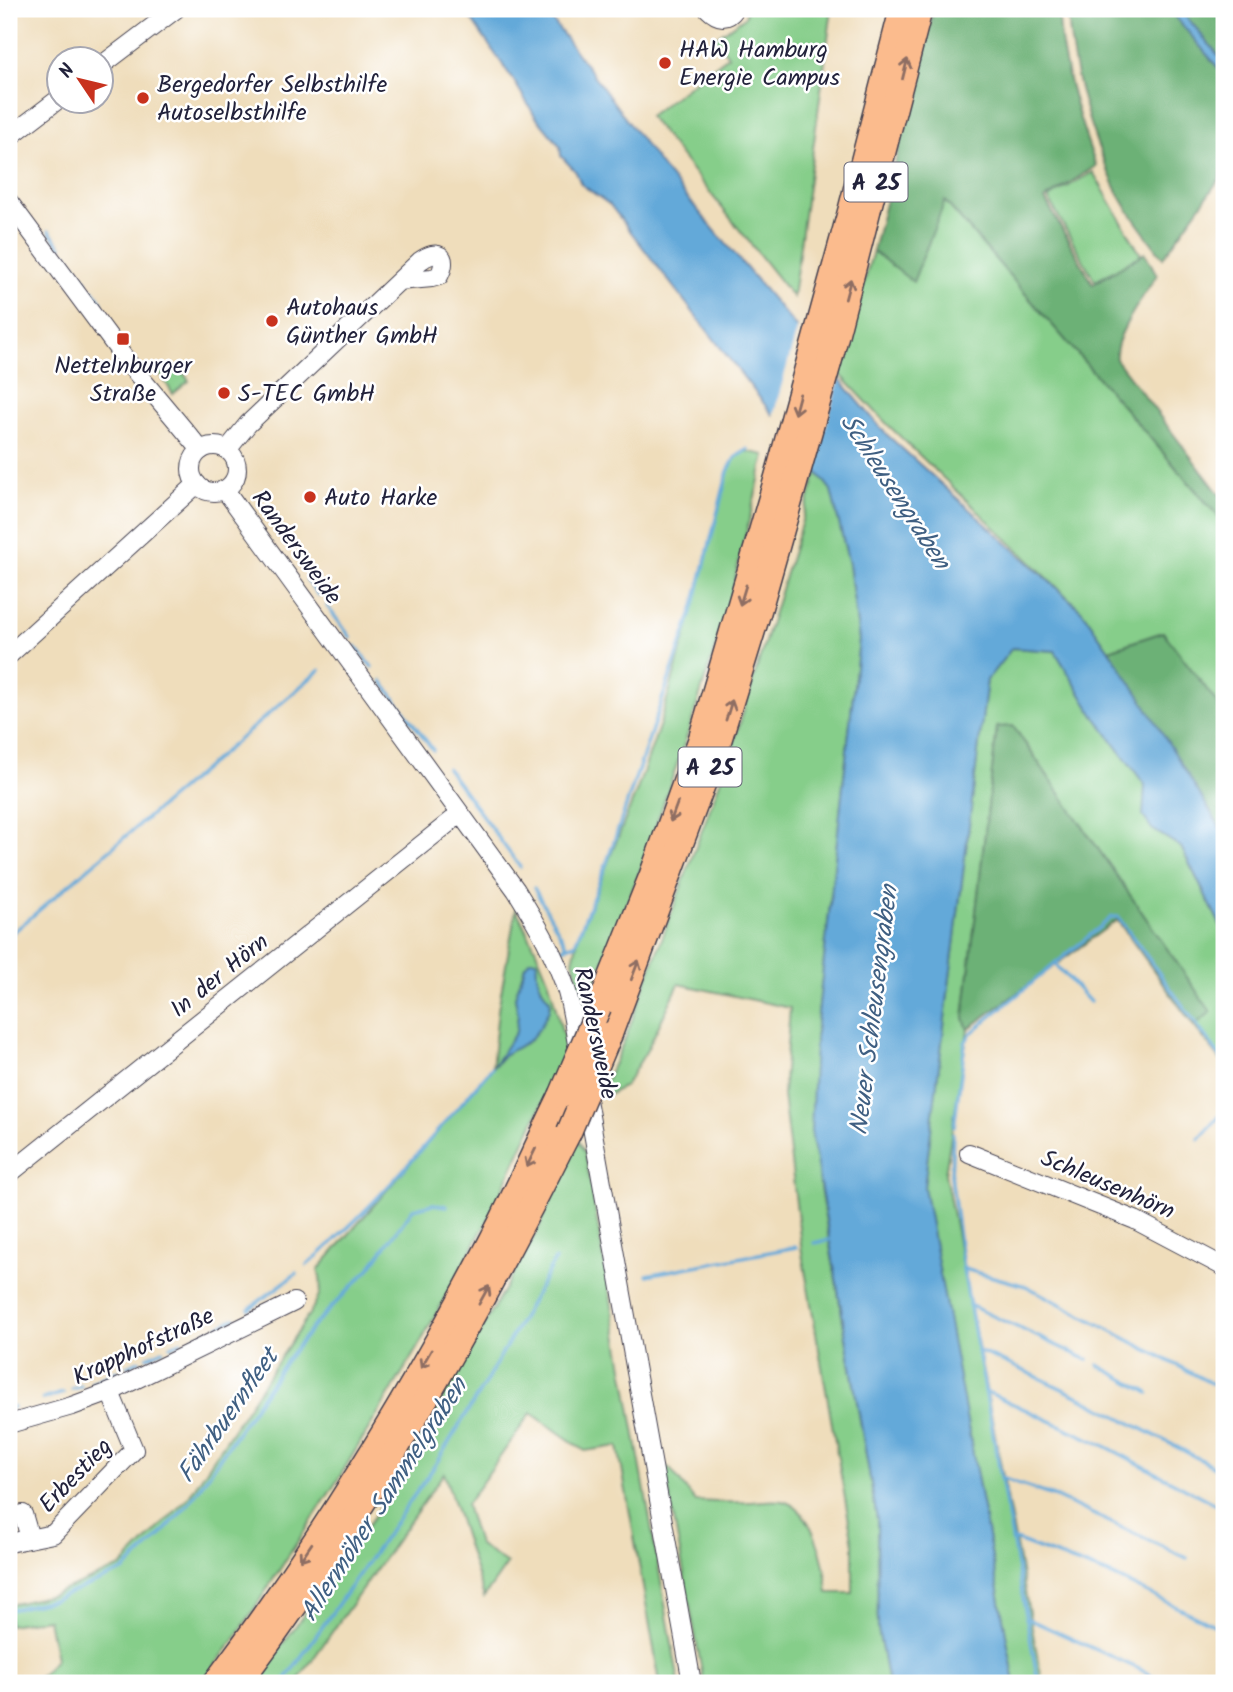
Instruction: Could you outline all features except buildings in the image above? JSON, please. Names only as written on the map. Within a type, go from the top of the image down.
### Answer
[{"type":"highway","points":[[876,104],[885,9]]},
{"type":"highway","name":"A 25","points":[[823,347],[851,208],[902,9]]},
{"type":"highway","name":"A 25","points":[[239,1683],[372,1488],[449,1360],[569,1132],[610,1034],[718,744],[823,347],[920,9]]},
{"type":"highway","name":"A 25","points":[[215,1683],[349,1489],[431,1351],[502,1220],[561,1096],[651,877],[701,738],[785,486]]},
{"type":"street","points":[[116,54],[176,9]]},
{"type":"street","points":[[708,9],[722,18],[735,9]]},
{"type":"street","points":[[9,137],[46,109]]},
{"type":"street","points":[[9,202],[139,377],[201,450]]},
{"type":"street","points":[[227,450],[248,424],[399,281]]},
{"type":"street","points":[[215,446],[227,450],[234,457],[237,471],[235,479],[225,490],[209,492],[197,484],[191,470],[196,456],[201,450],[215,446]]},
{"type":"street","points":[[9,656],[197,484]]},
{"type":"street","name":"Randersweide","points":[[225,490],[494,859],[532,916],[551,952],[568,995],[692,1683]]},
{"type":"street","name":"In der Hörn","points":[[9,1174],[460,814]]},
{"type":"street","name":"Schleusenhörn","points":[[969,1153],[1135,1220],[1224,1267]]},
{"type":"street","name":"Krapphofstraße","points":[[9,1424],[110,1392],[294,1303]]},
{"type":"street","name":"Erbestieg","points":[[9,1543],[53,1534],[134,1450],[110,1392]]},
{"type":"street","name":"Erbestieg","points":[[9,1517],[23,1514],[30,1538]]},
{"type":"green space","points":[[747,9],[832,9],[793,297],[649,116],[728,56],[715,38],[745,17]]},
{"type":"green space","points":[[934,9],[1059,9],[1066,67],[1096,166],[1045,199],[1093,284],[1145,253],[1157,275],[1124,327],[1116,350],[1116,359],[1224,500],[1224,523],[945,201],[913,282],[873,251]]},
{"type":"green space","points":[[1068,9],[1169,9],[1224,75],[1224,164],[1220,178],[1163,258],[1125,205],[1097,145],[1077,77]]},
{"type":"green space","points":[[1180,9],[1224,9],[1224,62]]},
{"type":"green space","points":[[1093,172],[1141,255],[1095,281],[1048,198]]},
{"type":"green space","points":[[944,200],[1224,523],[1224,712],[1163,632],[1109,650],[1082,611],[887,424],[839,373],[873,251],[913,281]]},
{"type":"green space","points":[[156,367],[180,368],[189,381],[173,394]]},
{"type":"green space","points":[[745,451],[765,455],[728,607],[639,873],[584,1010],[573,960],[579,935],[637,790],[660,724],[695,603],[728,471],[735,458]]},
{"type":"green space","points":[[817,472],[831,490],[849,564],[859,640],[815,1041],[820,1188],[877,1519],[878,1629],[888,1683],[704,1683],[664,1465],[695,1501],[778,1500],[793,1506],[802,1514],[816,1540],[828,1593],[853,1593],[853,1544],[802,1253],[783,1095],[790,1008],[679,984],[647,1050],[625,1086],[610,1094],[600,1093],[625,1039],[732,749]]},
{"type":"green space","points":[[1163,632],[1224,712],[1224,834],[1109,650]]},
{"type":"green space","points":[[1012,648],[1055,651],[1093,714],[1145,785],[1152,829],[1181,847],[1224,932],[1224,1064],[1194,1026],[1210,1011],[1014,727],[997,728],[964,1018],[968,1029],[945,1174],[1042,1680],[1048,1683],[1015,1683],[924,1187],[987,680]]},
{"type":"green space","points":[[1013,726],[1211,1012],[1194,1026],[1117,920],[968,1029],[964,1018],[997,727]]},
{"type":"green space","points":[[516,909],[549,982],[567,1050],[491,1214],[419,1345],[337,1481],[234,1640],[201,1683],[34,1683],[56,1659],[48,1619],[9,1625],[9,1605],[52,1595],[121,1567],[187,1499],[312,1310],[321,1288],[318,1270],[492,1068],[498,1010]],"holes":[[[536,960],[539,983],[551,1003],[530,1040],[504,1055],[495,1065],[516,1032],[518,1014],[515,997],[525,966]]]},
{"type":"green space","points":[[578,1140],[585,1153],[679,1683],[660,1683],[618,1446],[585,1451],[531,1413],[466,1505],[478,1544],[507,1564],[484,1597],[444,1473],[296,1683],[255,1683],[377,1512],[537,1232]]},
{"type":"water","points":[[464,9],[544,9],[664,170],[885,433],[1082,611],[1140,696],[1224,834],[1224,932],[1181,847],[1152,829],[1143,816],[1145,785],[1093,714],[1055,651],[1012,648],[987,680],[924,1187],[1015,1683],[888,1683],[878,1629],[877,1519],[811,1131],[815,1041],[859,640],[849,564],[831,490],[610,205],[581,184],[576,172],[561,156],[560,146],[535,116]]},
{"type":"water","points":[[1169,9],[1180,9],[1224,62],[1224,75]]},
{"type":"water","points":[[530,960],[537,960],[539,982],[550,1000],[549,1010],[530,1040],[504,1055],[492,1068],[516,1032],[518,1014],[515,997],[525,966]]},
{"type":"pier","points":[[798,326],[840,376],[813,472],[772,420]]},
{"type":"waterway","points":[[49,231],[61,247]]},
{"type":"waterway","points":[[65,253],[87,282]]},
{"type":"waterway","points":[[93,290],[102,303]]},
{"type":"waterway","points":[[563,948],[575,944],[607,862],[695,603],[728,471],[735,458],[748,449]]},
{"type":"waterway","points":[[307,580],[318,595]]},
{"type":"waterway","points":[[327,606],[351,638]]},
{"type":"waterway","points":[[356,646],[372,667]]},
{"type":"waterway","points":[[9,936],[320,670]]},
{"type":"waterway","points":[[382,681],[433,750]]},
{"type":"waterway","points":[[447,768],[520,867]]},
{"type":"waterway","points":[[534,888],[567,946]]},
{"type":"waterway","points":[[954,1127],[965,1043],[970,1034],[1112,917],[1118,917],[1224,1062]]},
{"type":"waterway","points":[[1055,964],[1090,1002]]},
{"type":"waterway","points":[[307,1265],[380,1195],[492,1068]]},
{"type":"waterway","points":[[1199,1139],[1224,1111]]},
{"type":"waterway","points":[[953,1134],[951,1175],[963,1268],[1037,1675],[1041,1683]]},
{"type":"waterway","name":"Fährbuernfleet","points":[[9,1610],[53,1600],[123,1571],[159,1537],[190,1502],[285,1362],[316,1323],[369,1269],[413,1209],[433,1204],[447,1206]]},
{"type":"waterway","points":[[814,1243],[829,1240]]},
{"type":"waterway","points":[[647,1275],[796,1247]]},
{"type":"waterway","name":"Allermöher Sammelgraben","points":[[283,1683],[432,1470],[555,1260]]},
{"type":"waterway","points":[[964,1269],[1026,1286],[1224,1390]]},
{"type":"waterway","points":[[249,1309],[297,1273]]},
{"type":"waterway","points":[[969,1305],[1088,1360]]},
{"type":"waterway","points":[[218,1327],[235,1318]]},
{"type":"waterway","points":[[193,1338],[210,1331]]},
{"type":"waterway","points":[[171,1346],[181,1342]]},
{"type":"waterway","points":[[147,1357],[163,1350]]},
{"type":"waterway","points":[[978,1351],[1072,1393],[1224,1472]]},
{"type":"waterway","points":[[127,1366],[139,1361]]},
{"type":"waterway","points":[[1098,1365],[1149,1393]]},
{"type":"waterway","points":[[92,1382],[117,1371]]},
{"type":"waterway","points":[[72,1389],[81,1386]]},
{"type":"waterway","points":[[985,1391],[1107,1447],[1215,1504]]},
{"type":"waterway","points":[[43,1399],[63,1393]]},
{"type":"waterway","points":[[9,1408],[13,1407]]},
{"type":"waterway","points":[[1001,1478],[1056,1497],[1187,1558]]},
{"type":"waterway","points":[[1012,1539],[1113,1576],[1224,1630]]},
{"type":"waterway","points":[[1026,1618],[1167,1683]]},
{"type":"place","name":"HAW Hamburg Energie Campus","points":[[665,63]]},
{"type":"place","name":"Bergedorfer Selbsthilfe Autoselbsthilfe","points":[[143,98]]},
{"type":"place","name":"Autohaus Günther GmbH","points":[[272,321]]},
{"type":"place","name":"Nettelnburger Straße","points":[[123,339]]},
{"type":"place","name":"S-TEC GmbH","points":[[224,393]]},
{"type":"place","name":"Auto Harke","points":[[310,497]]},
{"type":"water label","name":"Schleusengraben","points":[[896,491]]},
{"type":"water label","name":"Neuer Schleusengraben","points":[[873,1010]]}]
